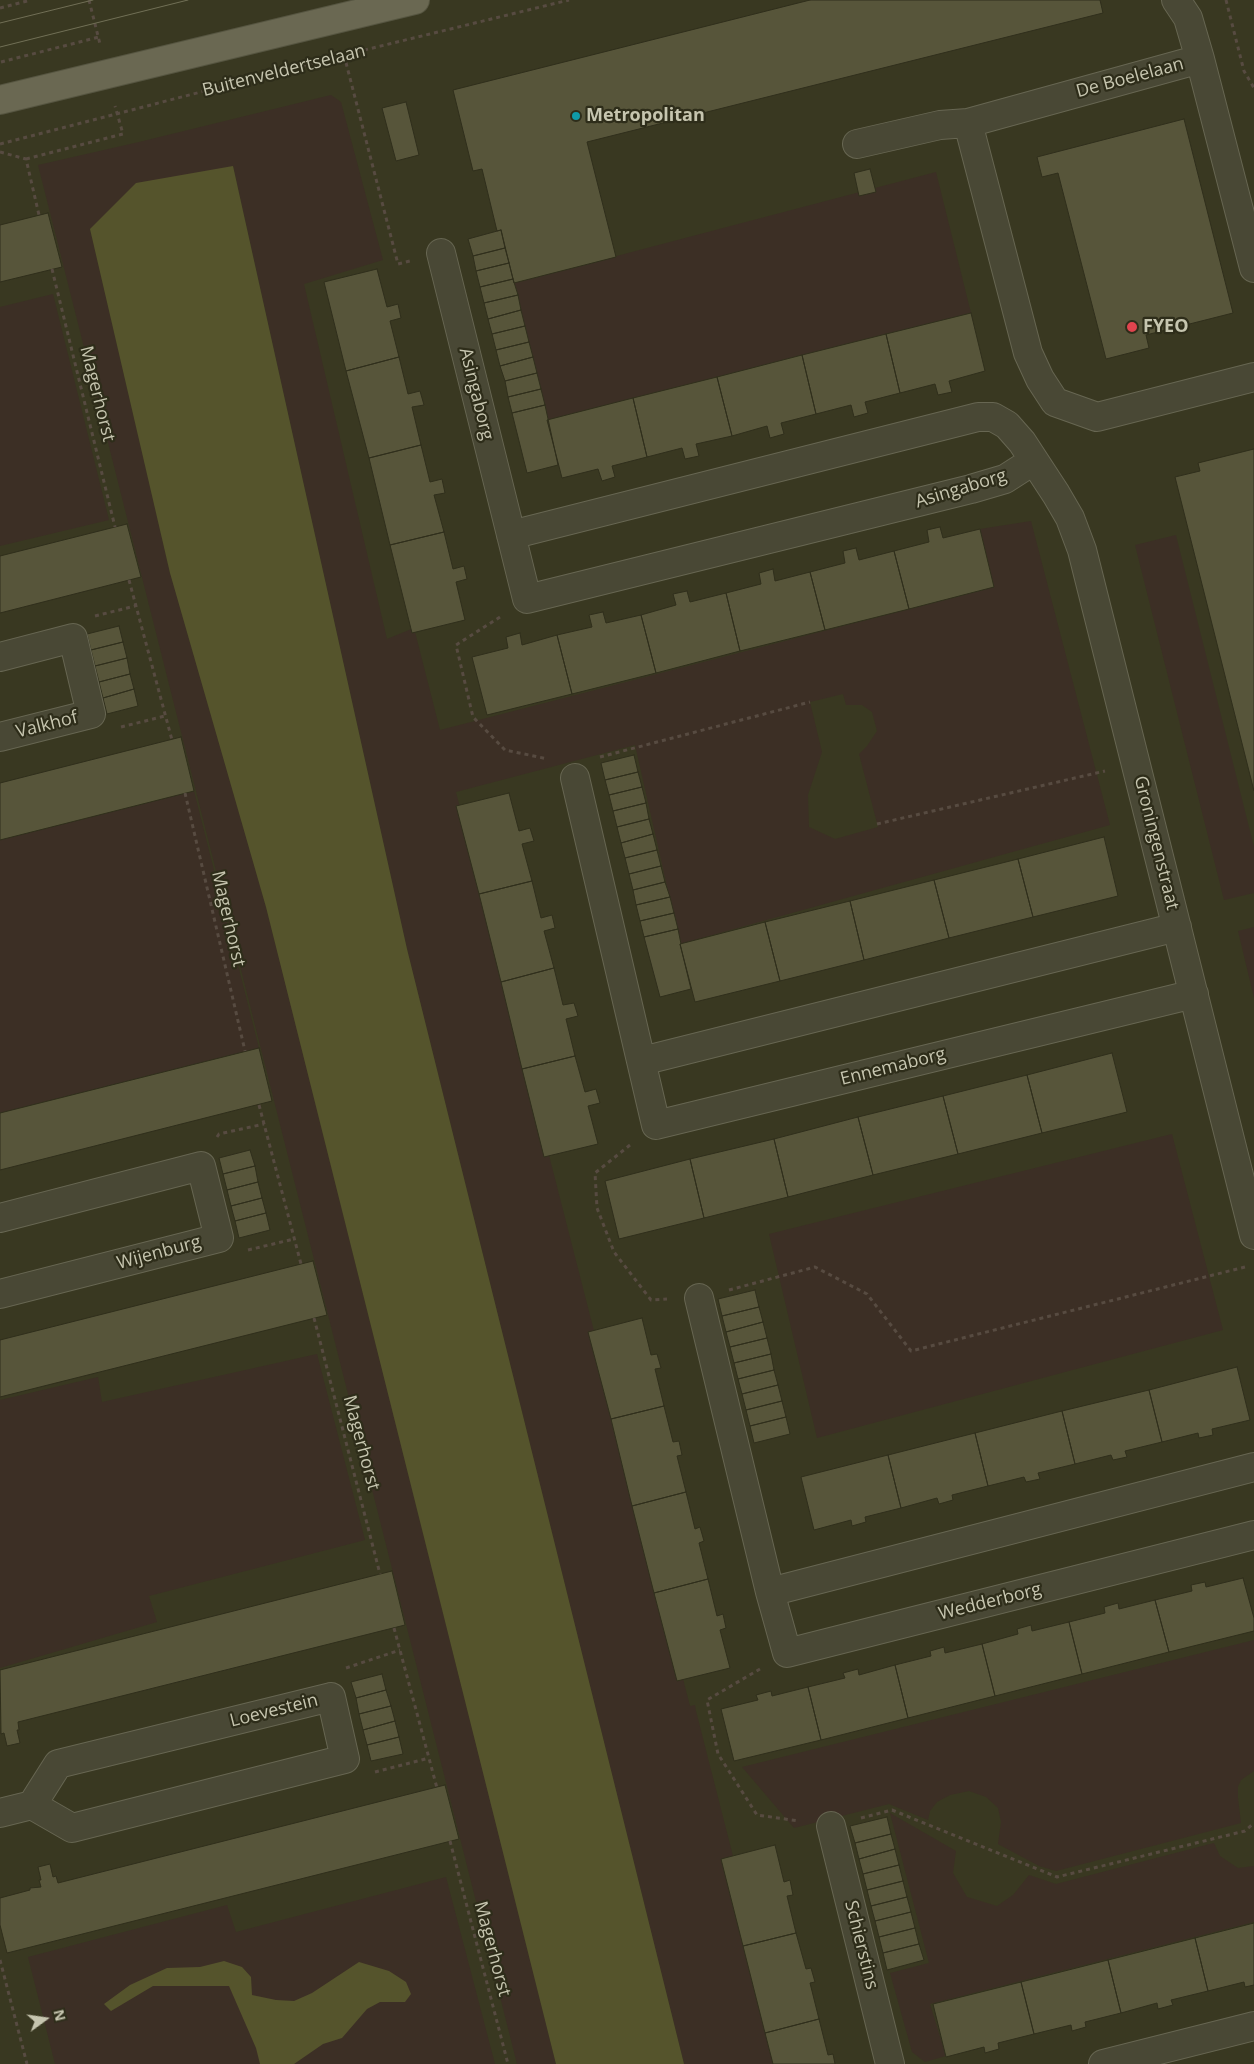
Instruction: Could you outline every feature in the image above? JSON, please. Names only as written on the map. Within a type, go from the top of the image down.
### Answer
[{"type":"main road","points":[[0,101],[415,0]]},
{"type":"street","points":[[1176,0],[1188,18],[1200,59]]},
{"type":"street","name":"De Boelelaan","points":[[858,144],[940,125],[968,123],[1200,59],[1254,268]]},
{"type":"street","points":[[968,123],[1028,354],[1040,379],[1055,402],[1097,417],[1254,376]]},
{"type":"street","name":"Asingaborg","points":[[441,253],[527,600],[971,489],[1005,479],[1033,461]]},
{"type":"street","points":[[510,535],[978,417],[993,417],[1007,425],[1022,442],[1033,461]]},
{"type":"street","name":"Groningenstraat","points":[[1033,461],[1070,518],[1082,550],[1254,1234]]},
{"type":"street","name":"Valkhof","points":[[0,657],[73,638],[91,714],[0,737]]},
{"type":"street","points":[[574,771],[656,1124]]},
{"type":"street","points":[[642,1061],[1177,927]]},
{"type":"street","name":"Ennemaborg","points":[[656,1124],[1194,994]]},
{"type":"street","points":[[0,1218],[201,1166]]},
{"type":"street","name":"Wijenburg","points":[[0,1294],[219,1238],[201,1166]]},
{"type":"street","points":[[699,1298],[770,1592],[787,1653]]},
{"type":"street","points":[[770,1592],[1254,1467]]},
{"type":"street","name":"Wedderborg","points":[[787,1653],[1254,1535]]},
{"type":"street","name":"Loevestein","points":[[32,1805],[58,1764],[331,1697],[345,1760]]},
{"type":"street","points":[[0,1813],[32,1805],[72,1828],[345,1760]]},
{"type":"street","name":"Schierstins","points":[[831,1826],[890,2064]]},
{"type":"street","points":[[1103,2064],[1254,2026]]},
{"type":"path","points":[[0,8],[31,0]]},
{"type":"path","name":"Buitenveldertselaan","points":[[0,144],[344,55],[569,0]]},
{"type":"path","points":[[1226,0],[1244,71],[1254,88]]},
{"type":"path","points":[[2,62],[99,37]]},
{"type":"path","points":[[344,55],[398,264],[441,253]]},
{"type":"path","points":[[0,152],[26,159],[123,134],[117,113]]},
{"type":"path","points":[[26,159],[39,215]]},
{"type":"path","name":"Magerhorst","points":[[52,269],[116,526]]},
{"type":"path","points":[[129,580],[172,740]]},
{"type":"path","points":[[527,600],[456,646],[473,717],[505,750],[574,771],[810,702]]},
{"type":"path","points":[[91,714],[107,731],[165,716]]},
{"type":"path","points":[[877,824],[1136,764]]},
{"type":"path","name":"Magerhorst","points":[[185,793],[245,1051]]},
{"type":"path","points":[[259,1105],[301,1264]]},
{"type":"path","points":[[201,1166],[219,1134],[264,1124]]},
{"type":"path","points":[[656,1124],[595,1173],[596,1208],[614,1252],[651,1300],[699,1298],[815,1267],[867,1294],[911,1352],[1254,1264]]},
{"type":"path","points":[[219,1238],[240,1252],[294,1240]]},
{"type":"path","name":"Magerhorst","points":[[314,1318],[380,1574]]},
{"type":"path","points":[[394,1628],[437,1788]]},
{"type":"path","points":[[331,1697],[343,1669],[400,1650]]},
{"type":"path","points":[[787,1653],[707,1700],[718,1754],[757,1815],[831,1826],[892,1810],[1057,1877],[1245,1831],[1254,1823]]},
{"type":"path","points":[[345,1760],[372,1772],[429,1758]]},
{"type":"path","name":"Magerhorst","points":[[450,1841],[508,2064]]},
{"type":"path","points":[[0,1960],[27,2064]]},
{"type":"shaded area","points":[[331,95],[341,102],[383,260],[304,284],[387,639],[414,628],[440,730],[994,587],[980,529],[1031,521],[1110,825],[680,944],[635,745],[456,792],[690,1706],[695,1705],[786,2064],[684,2064],[407,949],[233,166],[90,229],[170,573],[266,907],[556,2064],[517,2064],[38,165]],"holes":[[[843,694],[846,705],[862,705],[872,712],[877,731],[859,754],[878,827],[835,839],[809,827],[808,795],[822,752],[810,702]]]},
{"type":"shaded area","points":[[233,166],[407,949],[684,2064],[556,2064],[266,907],[170,573],[90,229],[136,183]]},
{"type":"shaded area","points":[[936,172],[971,313],[547,420],[514,283]]},
{"type":"shaded area","points":[[53,294],[109,520],[0,546],[0,307]]},
{"type":"shaded area","points":[[1176,535],[1254,847],[1254,893],[1224,900],[1135,545]]},
{"type":"shaded area","points":[[194,791],[259,1048],[0,1113],[0,840]]},
{"type":"shaded area","points":[[1254,927],[1254,998],[1238,931]]},
{"type":"shaded area","points":[[1172,1134],[1223,1330],[817,1438],[769,1234]]},
{"type":"shaded area","points":[[317,1354],[365,1540],[149,1596],[157,1622],[0,1668],[0,1400],[98,1377],[102,1402]]},
{"type":"shaded area","points":[[1254,1640],[1254,1771],[1241,1780],[1238,1787],[1241,1823],[1056,1871],[1039,1866],[998,1844],[1001,1822],[998,1808],[986,1797],[969,1791],[950,1795],[937,1802],[930,1811],[928,1820],[889,1804],[794,1828],[742,1767]]},
{"type":"shaded area","points":[[890,1813],[956,1851],[953,1873],[967,1897],[997,1906],[1013,1895],[1029,1875],[1056,1884],[1214,1843],[1220,1856],[1238,1868],[1254,1866],[1254,1922],[930,2004],[946,2056],[925,2062],[912,2052],[890,1973],[929,1963]]},
{"type":"shaded area","points":[[446,1877],[495,2064],[55,2064],[28,1957],[227,1905],[236,1932]]},
{"type":"shaded area","points":[[224,1961],[242,1967],[251,1977],[252,1995],[276,2000],[294,2001],[312,1993],[359,1962],[389,1971],[406,1982],[411,1994],[405,2002],[380,2002],[367,2009],[342,2038],[323,2044],[294,2064],[260,2064],[256,2048],[229,1986],[153,1986],[111,2011],[104,2004],[130,1985],[167,1968],[200,1967]]},
{"type":"building","name":"Metropolitan","points":[[810,0],[1100,0],[1103,13],[587,142],[616,257],[514,283],[501,230],[497,231],[482,169],[473,171],[453,90]]},
{"type":"building","points":[[406,102],[419,155],[396,161],[382,108]]},
{"type":"building","points":[[1184,119],[1233,313],[1146,335],[1149,348],[1106,359],[1058,173],[1042,177],[1037,157]]},
{"type":"building","points":[[870,169],[876,192],[859,196],[854,173]]},
{"type":"building","points":[[48,213],[62,267],[0,282],[0,225]]},
{"type":"building","points":[[501,230],[505,248],[473,256],[468,239]]},
{"type":"building","points":[[505,248],[509,263],[476,271],[473,256]]},
{"type":"building","points":[[509,263],[513,279],[480,287],[476,271]]},
{"type":"building","points":[[377,269],[387,307],[398,304],[401,318],[390,321],[399,357],[346,371],[324,282]]},
{"type":"building","points":[[513,279],[518,295],[484,303],[480,287]]},
{"type":"building","points":[[518,295],[521,310],[488,319],[484,303]]},
{"type":"building","points":[[521,310],[525,326],[492,334],[488,319]]},
{"type":"building","points":[[971,313],[985,371],[949,381],[952,392],[938,395],[935,384],[900,393],[886,334]]},
{"type":"building","points":[[525,326],[529,342],[496,350],[492,334]]},
{"type":"building","points":[[886,334],[900,393],[865,402],[868,413],[854,417],[851,405],[816,414],[802,355]]},
{"type":"building","points":[[529,342],[533,357],[500,366],[496,350]]},
{"type":"building","points":[[802,355],[816,414],[781,423],[784,434],[770,438],[767,426],[732,436],[717,377]]},
{"type":"building","points":[[399,357],[408,394],[420,391],[424,405],[412,407],[421,445],[369,458],[346,371]]},
{"type":"building","points":[[533,357],[537,373],[505,381],[500,366]]},
{"type":"building","points":[[537,373],[541,389],[508,397],[505,381]]},
{"type":"building","points":[[717,377],[732,436],[696,444],[699,456],[685,459],[682,448],[647,457],[633,398]]},
{"type":"building","points":[[541,389],[545,405],[512,413],[508,397]]},
{"type":"building","points":[[633,398],[647,457],[612,466],[615,477],[602,481],[598,469],[562,478],[547,420]]},
{"type":"building","points":[[545,405],[558,465],[527,473],[512,413]]},
{"type":"building","points":[[421,445],[430,482],[442,479],[445,493],[434,495],[444,532],[390,545],[369,458]]},
{"type":"building","points":[[1254,449],[1254,791],[1175,477],[1200,471],[1198,463]]},
{"type":"building","points":[[127,524],[141,577],[0,613],[0,556]]},
{"type":"building","points":[[940,527],[943,538],[980,529],[994,587],[909,609],[894,551],[929,542],[927,530]]},
{"type":"building","points":[[444,532],[453,569],[464,566],[467,579],[456,582],[465,620],[412,633],[390,545]]},
{"type":"building","points":[[856,548],[859,560],[894,551],[909,609],[825,630],[810,572],[845,563],[843,551]]},
{"type":"building","points":[[773,569],[775,581],[810,572],[825,630],[740,651],[726,593],[761,584],[759,573]]},
{"type":"building","points":[[687,591],[690,602],[726,593],[740,651],[656,673],[641,615],[676,605],[673,594]]},
{"type":"building","points":[[603,612],[606,623],[641,615],[656,673],[572,694],[557,635],[592,627],[589,615]]},
{"type":"building","points":[[119,626],[123,642],[91,650],[87,634]]},
{"type":"building","points":[[520,633],[522,645],[557,635],[572,694],[487,715],[472,657],[508,648],[506,637]]},
{"type":"building","points":[[123,642],[127,658],[95,666],[91,650]]},
{"type":"building","points":[[127,658],[130,674],[99,682],[95,666]]},
{"type":"building","points":[[130,674],[134,689],[103,698],[99,682]]},
{"type":"building","points":[[134,689],[138,706],[107,714],[103,698]]},
{"type":"building","points":[[181,737],[194,791],[0,840],[0,783]]},
{"type":"building","points":[[634,755],[638,772],[605,780],[601,763]]},
{"type":"building","points":[[638,772],[642,787],[609,795],[605,780]]},
{"type":"building","points":[[642,787],[646,803],[613,811],[609,795]]},
{"type":"building","points":[[509,793],[519,831],[530,828],[534,841],[522,844],[532,881],[479,894],[456,806]]},
{"type":"building","points":[[646,803],[649,819],[617,827],[613,811]]},
{"type":"building","points":[[649,819],[653,834],[621,843],[617,827]]},
{"type":"building","points":[[653,834],[657,850],[625,858],[621,843]]},
{"type":"building","points":[[1104,837],[1118,896],[1033,917],[1018,859]]},
{"type":"building","points":[[657,850],[661,866],[629,874],[625,858]]},
{"type":"building","points":[[1018,859],[1033,917],[949,938],[934,880]]},
{"type":"building","points":[[661,866],[665,882],[633,890],[629,874]]},
{"type":"building","points":[[934,880],[949,938],[864,960],[850,901]]},
{"type":"building","points":[[532,881],[541,918],[552,915],[555,928],[544,931],[554,968],[501,982],[479,894]]},
{"type":"building","points":[[665,882],[670,897],[636,905],[633,890]]},
{"type":"building","points":[[670,897],[674,913],[640,921],[636,905]]},
{"type":"building","points":[[850,901],[864,960],[780,981],[765,922]]},
{"type":"building","points":[[674,913],[678,929],[644,937],[640,921]]},
{"type":"building","points":[[765,922],[780,981],[695,1002],[680,944]]},
{"type":"building","points":[[678,929],[691,989],[660,997],[644,937]]},
{"type":"building","points":[[554,968],[563,1005],[574,1003],[578,1016],[566,1019],[575,1056],[522,1069],[501,982]]},
{"type":"building","points":[[259,1048],[272,1101],[0,1170],[0,1113]]},
{"type":"building","points":[[1112,1053],[1127,1112],[1042,1133],[1027,1075]]},
{"type":"building","points":[[575,1056],[585,1092],[596,1089],[600,1103],[588,1106],[598,1144],[544,1157],[522,1069]]},
{"type":"building","points":[[1027,1075],[1042,1133],[958,1154],[943,1096]]},
{"type":"building","points":[[943,1096],[958,1154],[873,1175],[858,1117]]},
{"type":"building","points":[[858,1117],[873,1175],[788,1197],[774,1139]]},
{"type":"building","points":[[774,1139],[788,1197],[704,1218],[690,1159]]},
{"type":"building","points":[[250,1150],[255,1166],[223,1174],[219,1158]]},
{"type":"building","points":[[690,1159],[704,1218],[619,1239],[605,1181]]},
{"type":"building","points":[[255,1166],[258,1182],[227,1190],[223,1174]]},
{"type":"building","points":[[258,1182],[262,1198],[231,1206],[227,1190]]},
{"type":"building","points":[[262,1198],[266,1213],[235,1221],[231,1206]]},
{"type":"building","points":[[266,1213],[270,1230],[239,1238],[235,1221]]},
{"type":"building","points":[[313,1261],[327,1315],[0,1397],[0,1340]]},
{"type":"building","points":[[755,1290],[759,1307],[722,1316],[718,1299]]},
{"type":"building","points":[[759,1307],[763,1322],[726,1332],[722,1316]]},
{"type":"building","points":[[642,1318],[651,1355],[657,1354],[661,1368],[655,1369],[664,1406],[611,1419],[588,1332]]},
{"type":"building","points":[[763,1322],[767,1338],[730,1347],[726,1332]]},
{"type":"building","points":[[767,1338],[771,1354],[734,1363],[730,1347]]},
{"type":"building","points":[[771,1354],[774,1370],[738,1379],[734,1363]]},
{"type":"building","points":[[1237,1367],[1250,1420],[1212,1429],[1213,1435],[1199,1438],[1198,1433],[1162,1442],[1149,1390]]},
{"type":"building","points":[[774,1370],[778,1385],[742,1394],[738,1379]]},
{"type":"building","points":[[778,1385],[782,1401],[746,1410],[742,1394]]},
{"type":"building","points":[[1149,1390],[1162,1442],[1125,1451],[1127,1457],[1113,1460],[1111,1455],[1075,1464],[1062,1411]]},
{"type":"building","points":[[782,1401],[786,1417],[750,1426],[746,1410]]},
{"type":"building","points":[[664,1406],[673,1442],[679,1441],[682,1455],[677,1456],[686,1492],[632,1506],[611,1419]]},
{"type":"building","points":[[1062,1411],[1075,1464],[1038,1473],[1040,1479],[1026,1482],[1024,1477],[988,1486],[975,1433]]},
{"type":"building","points":[[786,1417],[790,1434],[754,1443],[750,1426]]},
{"type":"building","points":[[975,1433],[988,1486],[952,1495],[953,1500],[939,1504],[937,1498],[901,1508],[888,1455]]},
{"type":"building","points":[[888,1455],[901,1508],[865,1517],[866,1522],[852,1526],[851,1520],[814,1530],[801,1477]]},
{"type":"building","points":[[686,1492],[695,1529],[700,1527],[704,1541],[699,1543],[708,1579],[654,1593],[632,1506]]},
{"type":"building","points":[[392,1571],[405,1625],[18,1722],[19,1730],[17,1730],[20,1743],[7,1746],[4,1733],[1,1734],[0,1670]]},
{"type":"building","points":[[1243,1578],[1254,1618],[1254,1631],[1169,1652],[1155,1600],[1192,1591],[1191,1585],[1205,1582],[1206,1587]]},
{"type":"building","points":[[708,1579],[717,1616],[723,1614],[726,1628],[720,1630],[730,1668],[677,1681],[654,1593]]},
{"type":"building","points":[[1155,1600],[1169,1652],[1082,1674],[1069,1622],[1105,1613],[1104,1607],[1118,1603],[1119,1609]]},
{"type":"building","points":[[1069,1622],[1082,1674],[995,1696],[982,1644],[1018,1634],[1017,1629],[1031,1625],[1032,1631]]},
{"type":"building","points":[[982,1644],[995,1696],[908,1718],[895,1665],[931,1656],[930,1651],[944,1647],[945,1653]]},
{"type":"building","points":[[895,1665],[908,1718],[821,1740],[808,1687],[845,1678],[843,1673],[858,1669],[859,1675]]},
{"type":"building","points":[[382,1674],[386,1690],[356,1698],[351,1682]]},
{"type":"building","points":[[808,1687],[821,1740],[734,1761],[721,1709],[758,1700],[756,1695],[771,1691],[772,1696]]},
{"type":"building","points":[[386,1690],[391,1706],[359,1714],[356,1698]]},
{"type":"building","points":[[391,1706],[395,1721],[363,1730],[359,1714]]},
{"type":"building","points":[[395,1721],[399,1737],[367,1745],[363,1730]]},
{"type":"building","points":[[399,1737],[403,1754],[371,1761],[367,1745]]},
{"type":"building","points":[[445,1785],[459,1839],[7,1953],[0,1925],[0,1898],[30,1890],[30,1888],[41,1887],[38,1867],[50,1864],[53,1877],[56,1876],[58,1883]]},
{"type":"building","points":[[887,1817],[891,1834],[855,1843],[850,1826]]},
{"type":"building","points":[[891,1834],[895,1849],[859,1859],[855,1843]]},
{"type":"building","points":[[775,1845],[784,1882],[790,1880],[793,1895],[787,1896],[796,1933],[743,1946],[721,1859]]},
{"type":"building","points":[[895,1849],[899,1865],[863,1874],[859,1859]]},
{"type":"building","points":[[899,1865],[903,1881],[867,1890],[863,1874]]},
{"type":"building","points":[[903,1881],[907,1897],[871,1906],[867,1890]]},
{"type":"building","points":[[907,1897],[911,1912],[875,1921],[871,1906]]},
{"type":"building","points":[[911,1912],[915,1928],[879,1937],[875,1921]]},
{"type":"building","points":[[1254,1923],[1254,1985],[1245,1987],[1244,1982],[1208,1991],[1195,1938]]},
{"type":"building","points":[[915,1928],[919,1944],[883,1953],[879,1937]]},
{"type":"building","points":[[796,1933],[806,1969],[811,1968],[815,1982],[810,1983],[819,2019],[765,2033],[743,1946]]},
{"type":"building","points":[[1195,1938],[1208,1991],[1171,2000],[1173,2005],[1158,2009],[1157,2003],[1121,2013],[1108,1960]]},
{"type":"building","points":[[919,1944],[924,1960],[887,1970],[883,1953]]},
{"type":"building","points":[[1108,1960],[1121,2013],[1085,2022],[1086,2027],[1072,2031],[1071,2025],[1034,2034],[1021,1982]]},
{"type":"building","points":[[1021,1982],[1034,2034],[998,2043],[999,2049],[985,2053],[984,2047],[946,2057],[933,2004]]},
{"type":"building","points":[[819,2019],[828,2055],[833,2054],[835,2064],[773,2064],[765,2033]]},
{"type":"tram line","points":[[0,23],[93,0]]},
{"type":"tram line","points":[[0,47],[188,0]]},
{"type":"place","name":"Metropolitan","points":[[576,116]]},
{"type":"place","name":"FYEO","points":[[1132,327]]}]
